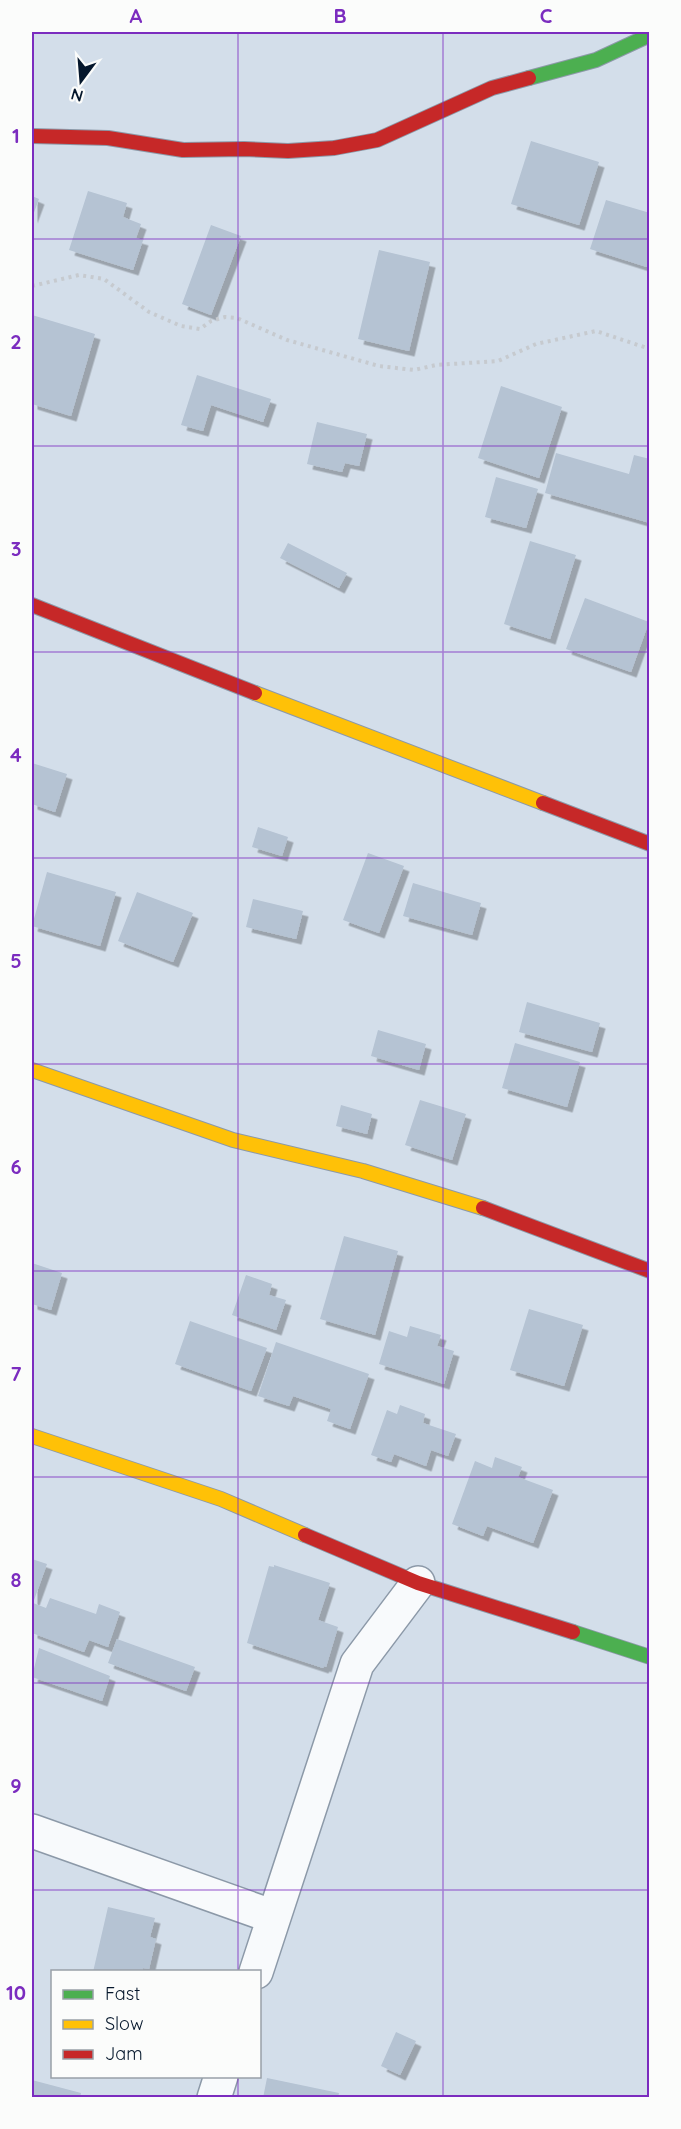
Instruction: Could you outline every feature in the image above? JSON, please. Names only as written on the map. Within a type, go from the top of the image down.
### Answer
[{"type":"street","points":[[32,136],[108,138],[183,150],[288,151],[334,148],[377,140],[492,88],[596,60],[650,35]]},
{"type":"street","points":[[32,605],[363,735],[650,844]]},
{"type":"street","points":[[32,1070],[233,1140],[363,1171],[486,1209],[650,1271]]},
{"type":"street","points":[[32,1436],[221,1499],[418,1583],[650,1657]]},
{"type":"street","points":[[256,1970],[357,1664],[418,1583]]},
{"type":"street","points":[[32,1831],[274,1917]]},
{"type":"street","points":[[214,2097],[220,2078]]},
{"type":"path","points":[[32,286],[79,275],[104,279],[149,312],[181,326],[200,329],[211,321],[225,317],[237,318],[287,340],[379,366],[414,370],[436,365],[498,361],[536,344],[596,331],[650,350]]},
{"type":"building","points":[[531,141],[599,162],[579,225],[511,204]]},
{"type":"building","points":[[88,191],[127,203],[123,217],[141,224],[136,238],[143,240],[133,270],[69,250]]},
{"type":"building","points":[[32,196],[39,199],[32,218]]},
{"type":"building","points":[[606,200],[650,213],[650,268],[590,249]]},
{"type":"building","points":[[211,225],[241,236],[211,315],[182,304]]},
{"type":"building","points":[[379,250],[430,262],[409,351],[358,339]]},
{"type":"building","points":[[32,315],[95,334],[71,416],[32,404]]},
{"type":"building","points":[[197,375],[271,399],[263,422],[211,405],[203,431],[181,425]]},
{"type":"building","points":[[501,386],[562,407],[539,478],[478,458]]},
{"type":"building","points":[[317,422],[367,434],[359,466],[345,463],[342,472],[307,464]]},
{"type":"building","points":[[556,453],[629,474],[634,455],[650,459],[650,523],[545,493]]},
{"type":"building","points":[[496,477],[538,489],[526,528],[485,517]]},
{"type":"building","points":[[530,541],[576,555],[550,639],[504,624]]},
{"type":"building","points":[[288,543],[347,573],[339,588],[280,558]]},
{"type":"building","points":[[585,598],[649,622],[631,672],[566,649]]},
{"type":"building","points":[[32,763],[67,774],[55,812],[32,804]]},
{"type":"building","points":[[258,827],[288,837],[282,856],[252,847]]},
{"type":"building","points":[[368,853],[404,866],[379,933],[343,920]]},
{"type":"building","points":[[47,872],[116,892],[100,946],[32,926]]},
{"type":"building","points":[[413,883],[481,903],[472,935],[403,916]]},
{"type":"building","points":[[137,892],[193,913],[173,962],[118,941]]},
{"type":"building","points":[[253,899],[303,911],[296,939],[246,927]]},
{"type":"building","points":[[527,1002],[600,1023],[592,1052],[519,1032]]},
{"type":"building","points":[[378,1030],[426,1044],[419,1070],[371,1056]]},
{"type":"building","points":[[515,1043],[580,1062],[567,1107],[502,1088]]},
{"type":"building","points":[[420,1100],[466,1114],[452,1160],[405,1145]]},
{"type":"building","points":[[341,1105],[372,1114],[367,1134],[336,1126]]},
{"type":"building","points":[[344,1236],[398,1251],[375,1335],[320,1319]]},
{"type":"building","points":[[32,1263],[62,1273],[51,1310],[32,1304]]},
{"type":"building","points":[[246,1275],[272,1284],[269,1295],[286,1300],[276,1330],[232,1315]]},
{"type":"building","points":[[529,1309],[583,1325],[564,1386],[510,1370]]},
{"type":"building","points":[[190,1321],[267,1348],[251,1391],[175,1364]]},
{"type":"building","points":[[410,1326],[441,1335],[437,1346],[454,1351],[444,1384],[379,1364],[389,1331],[407,1337]]},
{"type":"building","points":[[276,1342],[369,1374],[350,1429],[327,1421],[331,1409],[293,1396],[289,1406],[258,1396]]},
{"type":"building","points":[[400,1405],[425,1414],[423,1423],[456,1434],[448,1456],[431,1450],[426,1466],[394,1454],[391,1462],[371,1455],[387,1410],[397,1414]]},
{"type":"building","points":[[495,1457],[522,1467],[518,1477],[553,1490],[533,1543],[487,1526],[483,1536],[452,1524],[475,1461],[492,1468]]},
{"type":"building","points":[[32,1559],[47,1564],[33,1603],[46,1608],[50,1598],[96,1614],[99,1604],[120,1612],[108,1647],[89,1640],[84,1652],[32,1633]]},
{"type":"building","points":[[274,1565],[330,1583],[318,1620],[338,1627],[326,1667],[323,1668],[247,1643],[269,1566],[274,1567]]},
{"type":"building","points":[[117,1639],[195,1667],[186,1691],[108,1663]]},
{"type":"building","points":[[39,1648],[110,1676],[102,1701],[32,1677]]},
{"type":"building","points":[[108,1907],[155,1918],[150,1937],[156,1939],[149,1969],[93,1970]]},
{"type":"building","points":[[396,2032],[416,2041],[400,2075],[381,2066]]},
{"type":"building","points":[[267,2078],[339,2093],[338,2098],[263,2098]]},
{"type":"building","points":[[32,2080],[81,2093],[80,2098],[32,2098]]},
{"type":"traffic: fast","points":[[529,78],[596,60],[650,35]]},
{"type":"traffic: fast","points":[[573,1632],[650,1657]]},
{"type":"traffic: slow","points":[[255,693],[543,803]]},
{"type":"traffic: slow","points":[[32,1070],[233,1140],[363,1171],[483,1208]]},
{"type":"traffic: slow","points":[[32,1436],[221,1499],[305,1535]]},
{"type":"traffic: jam","points":[[32,136],[108,138],[183,150],[288,151],[334,148],[377,140],[492,88],[529,78]]},
{"type":"traffic: jam","points":[[32,605],[255,693]]},
{"type":"traffic: jam","points":[[543,803],[650,844]]},
{"type":"traffic: jam","points":[[483,1208],[650,1271]]},
{"type":"traffic: jam","points":[[305,1535],[418,1583],[573,1632]]}]
